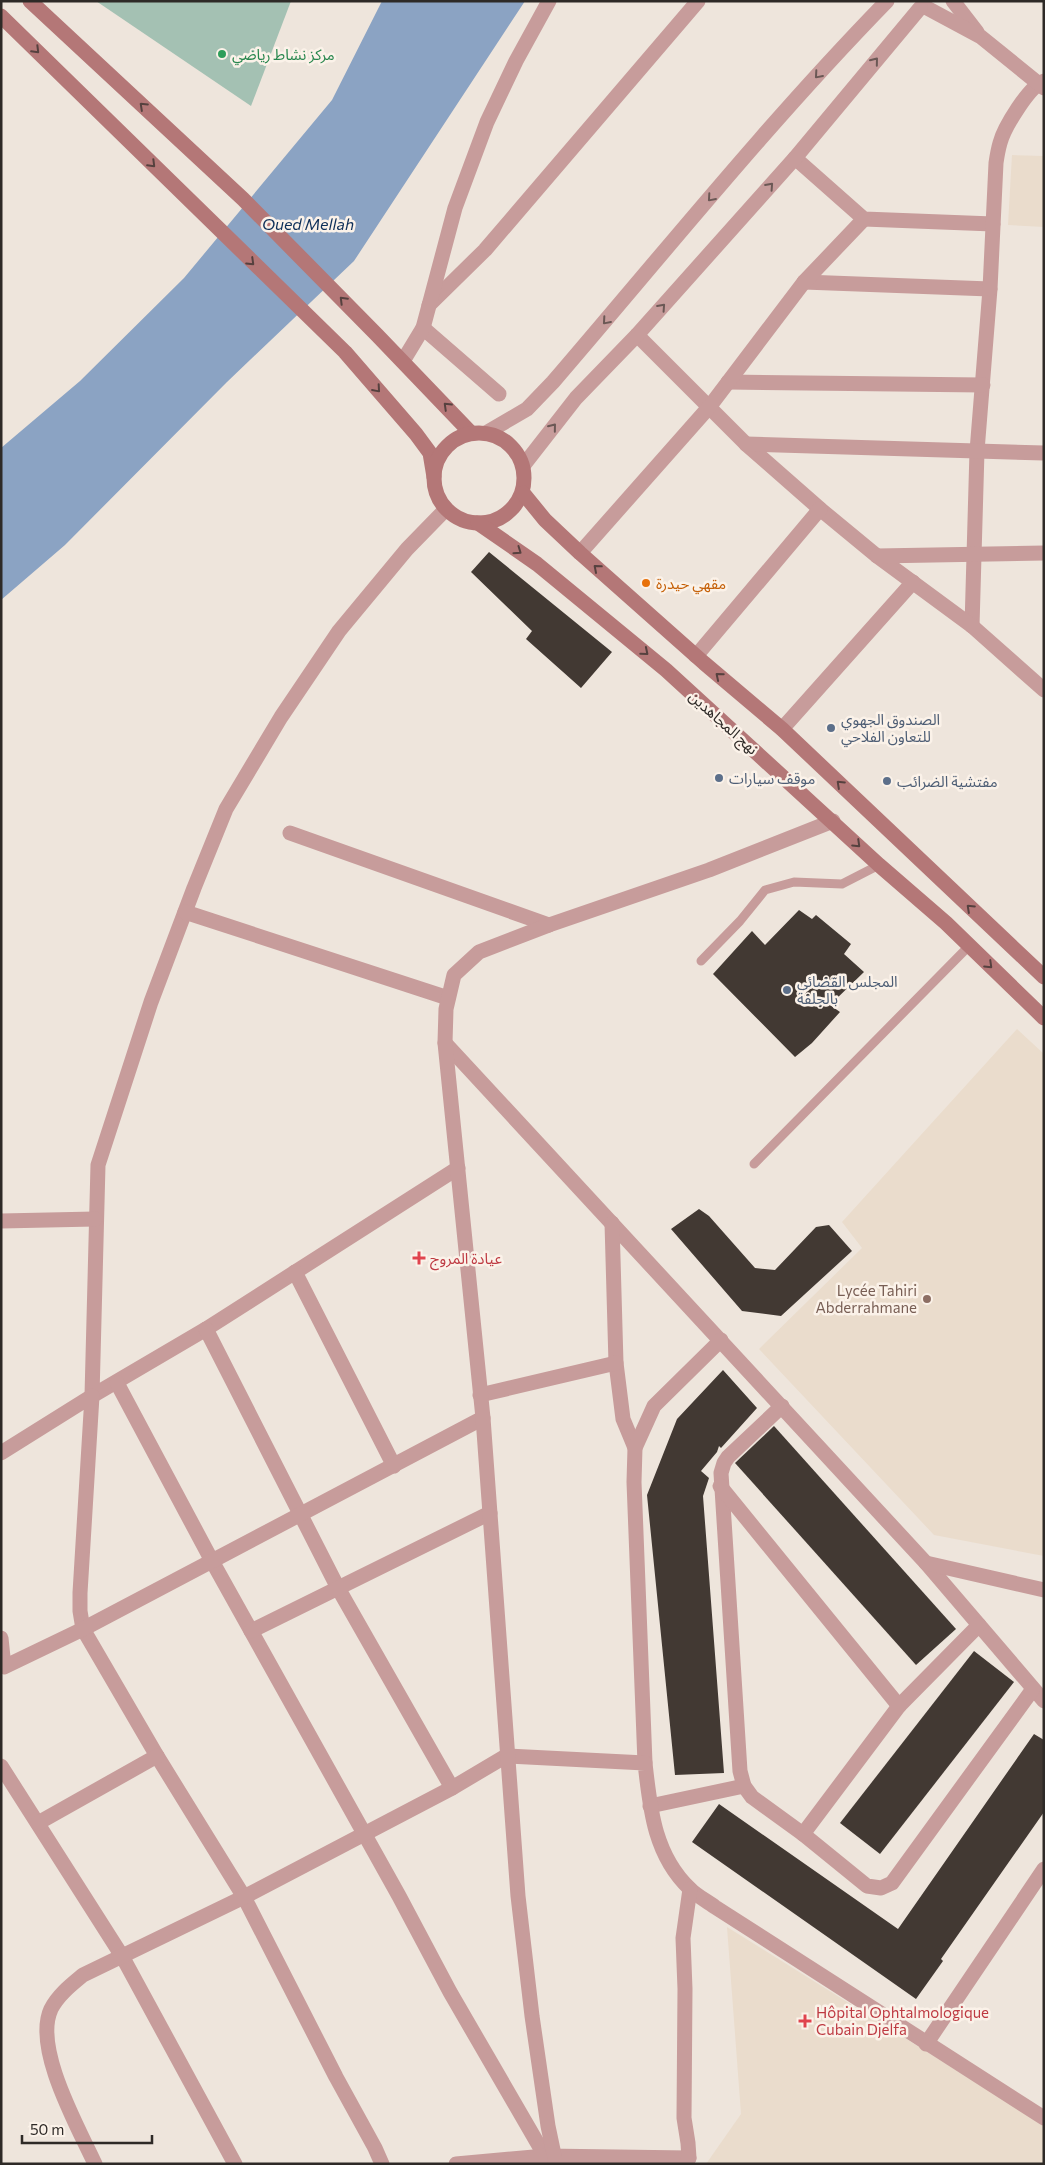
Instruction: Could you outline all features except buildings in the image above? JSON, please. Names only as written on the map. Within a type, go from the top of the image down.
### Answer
[{"type":"main road","points":[[30,1],[243,199],[378,335],[471,433]]},
{"type":"main road","points":[[1,16],[345,352],[416,434],[430,453],[435,489],[439,500],[446,509],[461,519],[478,523],[493,522],[506,515],[516,505],[523,492],[525,478],[518,454],[510,444],[499,437],[486,433],[471,433],[457,439],[445,449],[437,462],[434,477]]},
{"type":"main road","name":"نهج المجاهدين","points":[[523,492],[546,520],[580,553],[782,729],[1044,977]]},
{"type":"main road","name":"نهج المجاهدين","points":[[478,523],[537,564],[598,612],[666,670],[969,946],[1044,1018]]},
{"type":"street","points":[[403,361],[423,328],[455,208],[487,122],[516,61],[549,1]]},
{"type":"street","points":[[429,305],[485,250],[698,1]]},
{"type":"street","points":[[486,433],[527,409],[553,382],[732,173],[848,41],[887,1]]},
{"type":"street","points":[[953,1],[981,37]]},
{"type":"street","points":[[523,466],[576,398],[637,335],[795,158],[923,4],[981,37],[1042,84],[1008,124],[1000,142],[996,163],[990,289],[977,451],[972,626]]},
{"type":"street","points":[[795,158],[864,219],[993,224]]},
{"type":"street","points":[[580,553],[710,406],[804,282],[864,219]]},
{"type":"street","points":[[804,282],[990,289]]},
{"type":"street","points":[[423,328],[500,394]]},
{"type":"street","points":[[637,335],[746,444],[820,509],[877,556],[972,626],[1044,690]]},
{"type":"street","points":[[728,382],[983,385]]},
{"type":"street","points":[[746,444],[1044,453]]},
{"type":"street","points":[[382,2164],[244,1896],[157,1756],[83,1629],[80,1593],[92,1396],[98,1165],[151,1002],[226,809],[281,717],[339,631],[407,548],[446,509]]},
{"type":"street","points":[[696,656],[820,509]]},
{"type":"street","points":[[877,556],[975,553],[1044,554]]},
{"type":"street","points":[[782,729],[913,582]]},
{"type":"street","points":[[552,2159],[518,1896],[506,1756],[483,1418],[446,1043],[446,1009],[448,998],[454,975],[479,952],[549,925],[709,870],[832,821]]},
{"type":"street","points":[[290,833],[549,925]]},
{"type":"street","points":[[185,912],[448,998]]},
{"type":"street","points":[[446,1043],[926,1563],[1044,1701]]},
{"type":"street","points":[[1,1453],[92,1396],[206,1329],[458,1168]]},
{"type":"street","points":[[1,1221],[96,1219]]},
{"type":"street","points":[[612,1223],[616,1363],[623,1419],[635,1448]]},
{"type":"street","points":[[295,1272],[394,1466]]},
{"type":"street","points":[[206,1329],[338,1588],[452,1788]]},
{"type":"street","points":[[721,1340],[654,1406],[635,1448],[634,1482],[645,1763],[650,1806],[660,1847],[690,1889],[715,1908],[1044,2118]]},
{"type":"street","points":[[480,1395],[616,1363]]},
{"type":"street","points":[[117,1383],[212,1561],[450,1992],[552,2159]]},
{"type":"street","points":[[782,1406],[724,1462],[720,1486],[740,1771],[744,1786],[752,1797],[803,1834],[867,1886],[881,1888],[892,1883],[1033,1689]]},
{"type":"street","points":[[1,1638],[3,1668],[83,1629],[302,1515],[483,1418]]},
{"type":"street","points":[[720,1486],[899,1706]]},
{"type":"street","points":[[251,1630],[490,1513]]},
{"type":"street","points":[[926,1563],[1044,1590]]},
{"type":"street","points":[[803,1834],[899,1706],[979,1625]]},
{"type":"street","points":[[38,1823],[157,1756]]},
{"type":"street","points":[[95,2164],[54,2073],[46,2028],[51,2009],[63,1992],[82,1975],[244,1896],[452,1788],[506,1756],[645,1763]]},
{"type":"street","points":[[1,1766],[122,1956],[235,2164]]},
{"type":"street","points":[[650,1806],[744,1786]]},
{"type":"street","points":[[926,2044],[1044,1869]]},
{"type":"street","points":[[456,2164],[552,2159],[687,2161],[684,2118],[685,1989],[683,1938],[690,1889]]},
{"type":"lane","points":[[701,961],[740,922],[765,890],[794,882],[842,884],[879,865]]},
{"type":"lane","points":[[754,1164],[969,946]]},
{"type":"shaded area","points":[[1012,155],[1044,156],[1044,227],[1008,225]]},
{"type":"shaded area","name":"Lycée Tahiri Abderrahmane","points":[[1017,1029],[1044,1054],[1044,1556],[934,1535],[759,1349],[862,1248],[842,1222]]},
{"type":"shaded area","name":"Hôpital Ophtalmologique Cubain Djelfa","points":[[727,1927],[1044,2125],[1044,2164],[706,2164],[741,2114]]},
{"type":"green space","name":"مركز نشاط رياضي","points":[[96,1],[291,1],[251,106]]},
{"type":"water","name":"Oued Mellah","points":[[382,1],[525,1],[354,261],[227,382],[65,545],[1,600],[1,448],[80,381],[184,278],[332,100]]},
{"type":"place","name":"مركز نشاط رياضي","points":[[222,54]]},
{"type":"place","name":"مقهي حيدرة","points":[[646,583]]},
{"type":"place","name":"الصندوق الجهوي للتعاون الفلاحي","points":[[831,728]]},
{"type":"place","name":"موقف سيارات","points":[[719,778]]},
{"type":"place","name":"مفتشية الضرائب","points":[[887,781]]},
{"type":"place","name":"المجلس القضائي بالجلفة","points":[[787,990]]},
{"type":"place","name":"عيادة المروج","points":[[419,1258]]},
{"type":"place","name":"Lycée Tahiri Abderrahmane","points":[[927,1299]]},
{"type":"place","name":"Hôpital Ophtalmologique Cubain Djelfa","points":[[805,2021]]}]
